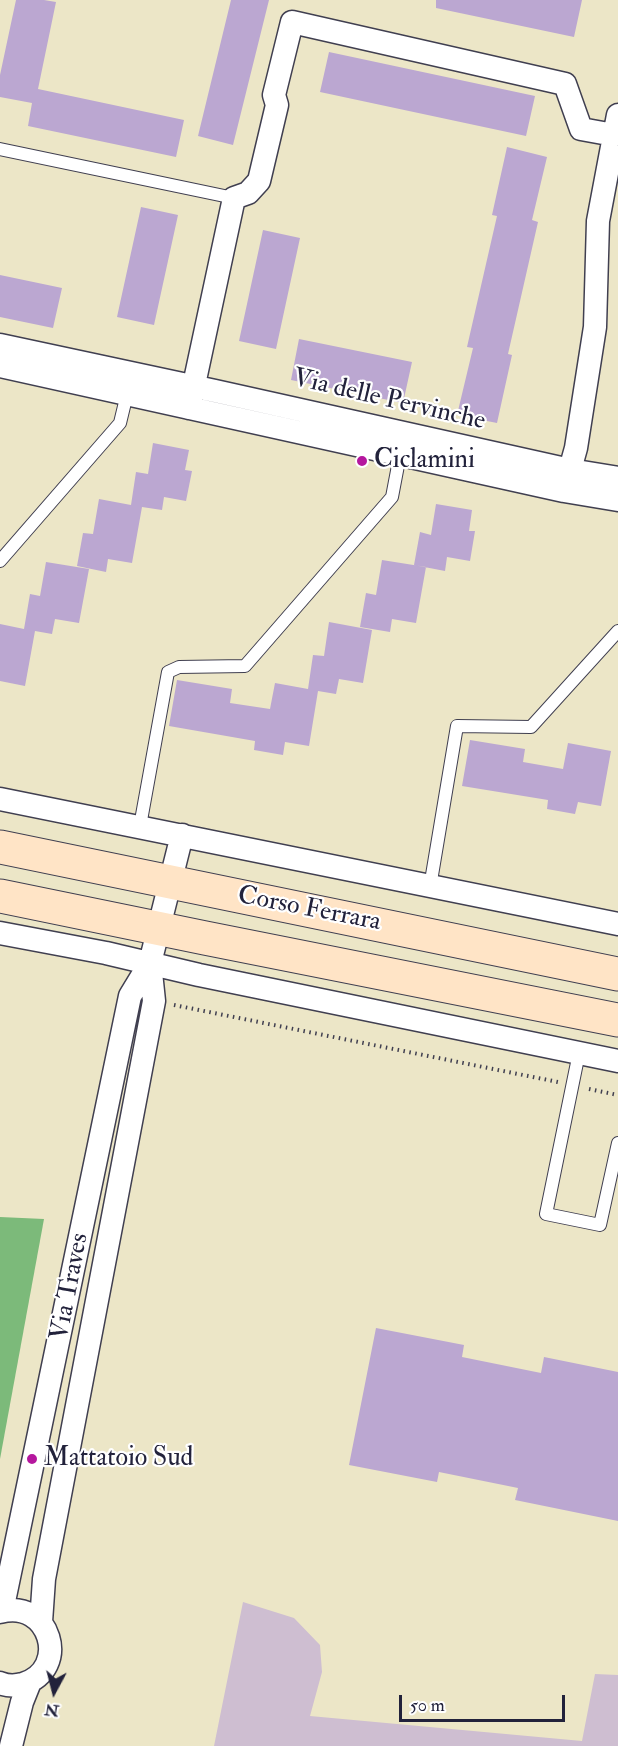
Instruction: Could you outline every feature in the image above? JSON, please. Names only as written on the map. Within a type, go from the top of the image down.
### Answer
[{"type":"main road","name":"Corso Ferrara","points":[[0,847],[618,974]]},
{"type":"main road","name":"Corso Ferrara","points":[[0,896],[618,1020]]},
{"type":"street","points":[[192,398],[234,198],[248,193],[259,181],[277,105],[274,95],[292,22],[565,84],[581,129],[616,125],[598,221],[595,327],[576,448],[567,481]]},
{"type":"street","name":"Via delle Pervinche","points":[[0,345],[400,455],[567,481],[618,478]]},
{"type":"street","name":"Via delle Pervinche","points":[[0,366],[127,394],[192,398],[567,481],[618,500]]},
{"type":"street","name":"Corso Ferrara","points":[[0,799],[618,924]]},
{"type":"street","name":"Via Traves","points":[[1,1611],[130,996],[150,963],[182,836]]},
{"type":"street","points":[[0,933],[618,1061]]},
{"type":"street","name":"Via Traves","points":[[41,1622],[44,1579],[154,1001],[150,963]]},
{"type":"street","points":[[0,1683],[18,1685],[30,1682],[39,1675],[50,1655],[47,1632],[41,1622],[33,1615],[23,1611],[1,1611]]},
{"type":"street","points":[[11,1746],[22,1702],[30,1682]]},
{"type":"lane","points":[[0,149],[234,198]]},
{"type":"lane","points":[[0,561],[120,423],[127,394]]},
{"type":"lane","name":"Via delle Pervinche","points":[[140,826],[168,672],[179,667],[245,666],[392,497],[400,455]]},
{"type":"lane","points":[[430,887],[457,726],[531,727],[618,631]]},
{"type":"lane","points":[[579,1053],[546,1214],[600,1225],[618,1143]]},
{"type":"path","points":[[154,1001],[618,1095]]},
{"type":"shaded area","points":[[243,1602],[294,1618],[320,1645],[322,1672],[310,1716],[582,1741],[595,1674],[618,1675],[618,1746],[214,1746]]},
{"type":"green space","points":[[0,1217],[44,1219],[0,1459]]},
{"type":"building","points":[[16,0],[56,2],[38,89],[184,120],[176,157],[28,126],[32,103],[0,97],[0,75]]},
{"type":"building","points":[[231,0],[269,0],[233,145],[198,136]]},
{"type":"building","points":[[436,0],[582,0],[574,37],[436,8]]},
{"type":"building","points":[[329,52],[535,96],[526,136],[320,92]]},
{"type":"building","points":[[507,147],[547,157],[532,220],[538,222],[508,354],[512,355],[497,423],[457,415],[473,348],[467,347],[497,216],[492,215]]},
{"type":"building","points":[[141,207],[178,215],[154,325],[117,317]]},
{"type":"building","points":[[263,230],[300,238],[276,349],[239,341]]},
{"type":"building","points":[[0,275],[62,288],[53,328],[0,317]]},
{"type":"building","points":[[299,339],[412,362],[403,403],[291,380]]},
{"type":"building","points":[[153,443],[189,450],[185,470],[192,471],[186,501],[164,497],[162,510],[142,507],[132,563],[108,559],[106,572],[77,566],[83,533],[93,534],[99,499],[131,505],[136,472],[148,474]]},
{"type":"building","points":[[436,504],[472,510],[469,531],[475,531],[470,561],[447,557],[445,571],[414,565],[420,532],[431,535]]},
{"type":"building","points":[[382,560],[426,567],[416,623],[392,619],[390,632],[360,627],[366,593],[376,595]]},
{"type":"building","points":[[46,562],[89,569],[79,623],[55,619],[52,634],[35,631],[25,686],[0,681],[0,624],[24,629],[30,594],[40,596]]},
{"type":"building","points":[[329,622],[372,630],[363,683],[339,679],[336,694],[318,691],[309,746],[285,742],[283,755],[254,750],[255,741],[169,726],[177,680],[232,689],[230,703],[270,709],[275,683],[308,689],[313,655],[324,656]]},
{"type":"building","points":[[470,740],[525,749],[523,762],[563,769],[568,743],[611,751],[601,806],[578,802],[575,814],[547,809],[548,800],[462,786]]},
{"type":"building","points":[[376,1328],[464,1345],[462,1357],[541,1373],[544,1357],[618,1372],[618,1521],[515,1500],[518,1488],[439,1472],[437,1482],[349,1465]]},
{"type":"place","name":"Ciclamini","points":[[362,461]]},
{"type":"place","name":"Mattatoio Sud","points":[[32,1459]]}]
